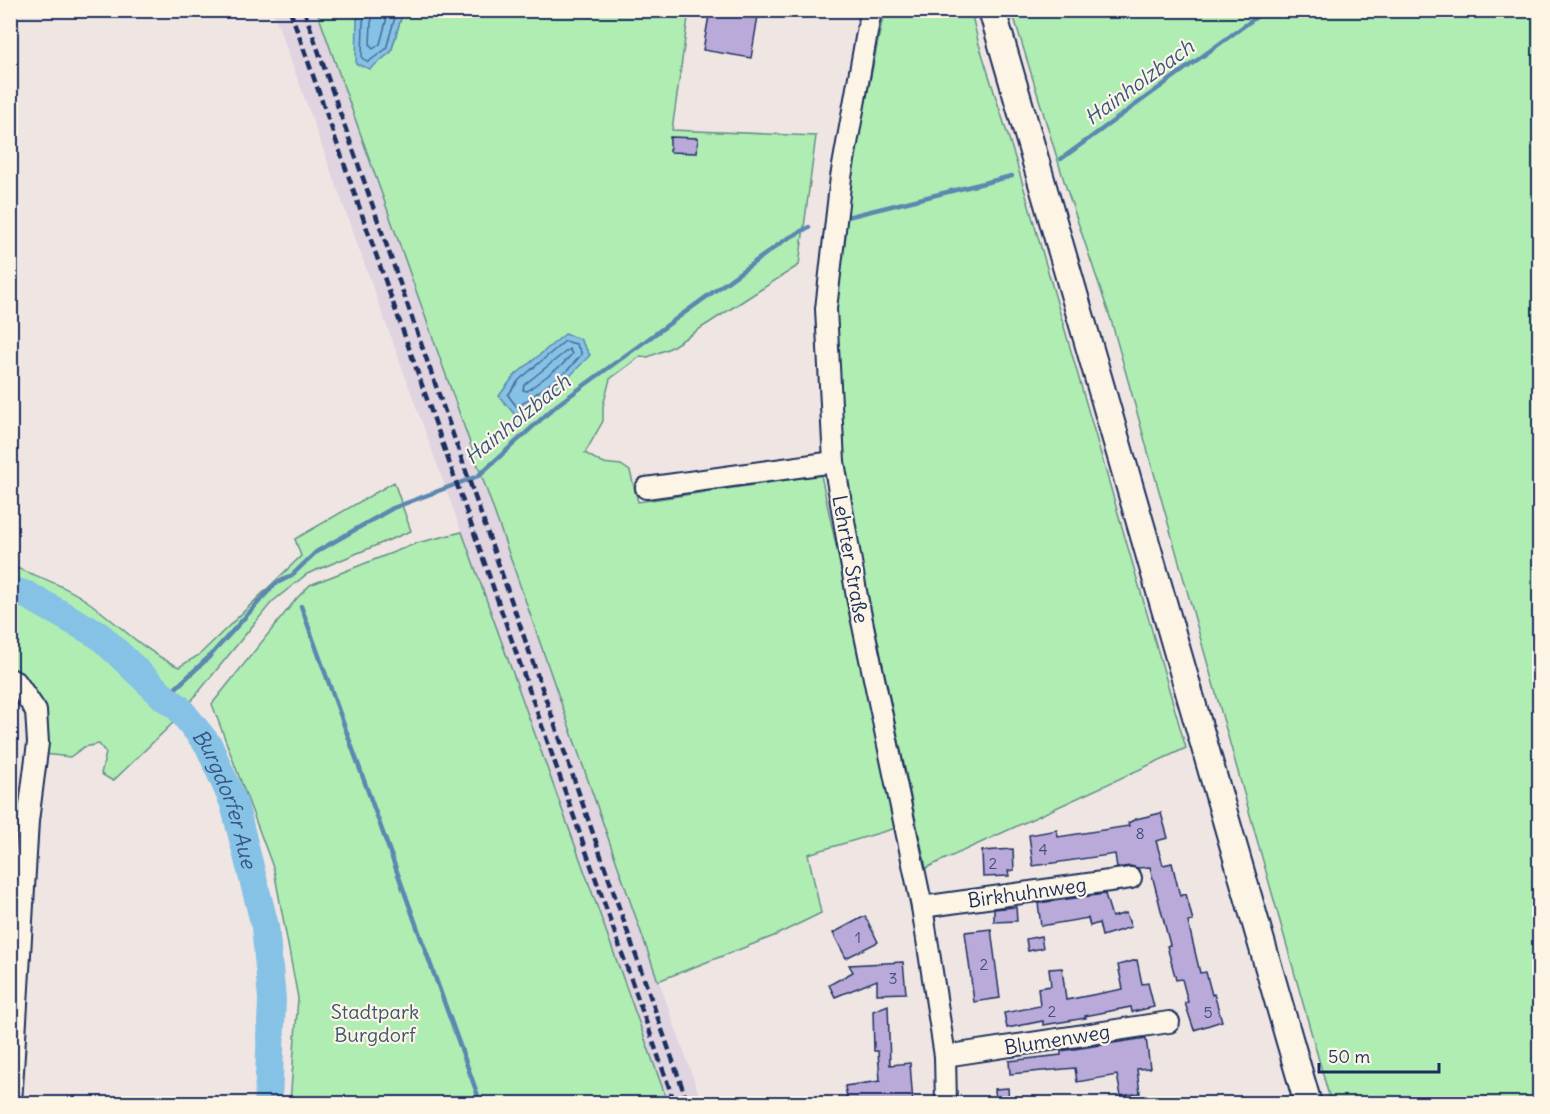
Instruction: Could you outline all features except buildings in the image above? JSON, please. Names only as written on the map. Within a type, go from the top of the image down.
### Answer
[{"type":"main road","points":[[993,10],[1308,1104]]},
{"type":"street","name":"Lehrter Straße","points":[[871,10],[841,177],[826,309],[834,462],[860,609],[922,907],[945,1056],[946,1104]]},
{"type":"street","points":[[645,488],[834,462]]},
{"type":"street","points":[[10,679],[17,683],[36,711],[38,744],[28,820],[13,1031],[11,1104]]},
{"type":"street","name":"Birkhuhnweg","points":[[922,907],[1131,878]]},
{"type":"street","name":"Blumenweg","points":[[945,1056],[1169,1022]]},
{"type":"shaded area","points":[[273,11],[317,11],[702,1103],[668,1103]]},
{"type":"green space","points":[[317,11],[361,11],[357,20],[391,52],[403,11],[689,11],[672,130],[816,136],[799,265],[670,348],[648,357],[641,356],[610,379],[603,406],[603,421],[585,453],[602,463],[621,465],[630,471],[638,502],[821,475],[896,828],[808,854],[821,913],[774,936],[658,981]]},
{"type":"green space","points":[[884,11],[971,11],[1186,748],[926,868],[842,460],[835,326],[851,175]]},
{"type":"green space","points":[[1012,11],[1539,11],[1539,1103],[1331,1103],[1111,320],[1065,184]]},
{"type":"green space","points":[[394,482],[411,531],[307,574],[272,602],[188,705],[126,649],[94,624],[60,604],[11,584],[11,566],[60,586],[87,601],[154,653],[179,667],[199,655],[301,556],[295,539]]},
{"type":"green space","name":"Stadtpark Burgdorf","points":[[462,532],[668,1103],[290,1103],[298,998],[274,870],[212,704],[310,585],[417,543]]},
{"type":"green space","points":[[10,600],[35,610],[79,636],[119,667],[177,719],[113,781],[101,774],[106,753],[99,744],[84,747],[70,757],[44,754],[22,676],[11,668]]},
{"type":"water","points":[[361,11],[403,11],[391,52],[370,69],[356,64],[357,20]]},
{"type":"water","points":[[565,334],[580,339],[590,355],[571,375],[516,416],[499,396],[514,376]]},
{"type":"waterway","name":"Hainholzbach","points":[[1061,159],[1266,10]]},
{"type":"waterway","name":"Hainholzbach","points":[[847,217],[1012,176]]},
{"type":"waterway","name":"Hainholzbach","points":[[165,698],[209,657],[275,584],[291,576],[316,552],[393,508],[478,476],[557,405],[785,240],[809,227]]},
{"type":"waterway","name":"Burgdorfer Aue","points":[[10,590],[27,595],[100,636],[165,698],[178,707],[209,746],[234,804],[265,926],[272,999],[268,1104]]},
{"type":"waterway","points":[[301,606],[481,1104]]},
{"type":"railway","points":[[290,10],[675,1104]]},
{"type":"railway","points":[[304,10],[688,1104]]}]
